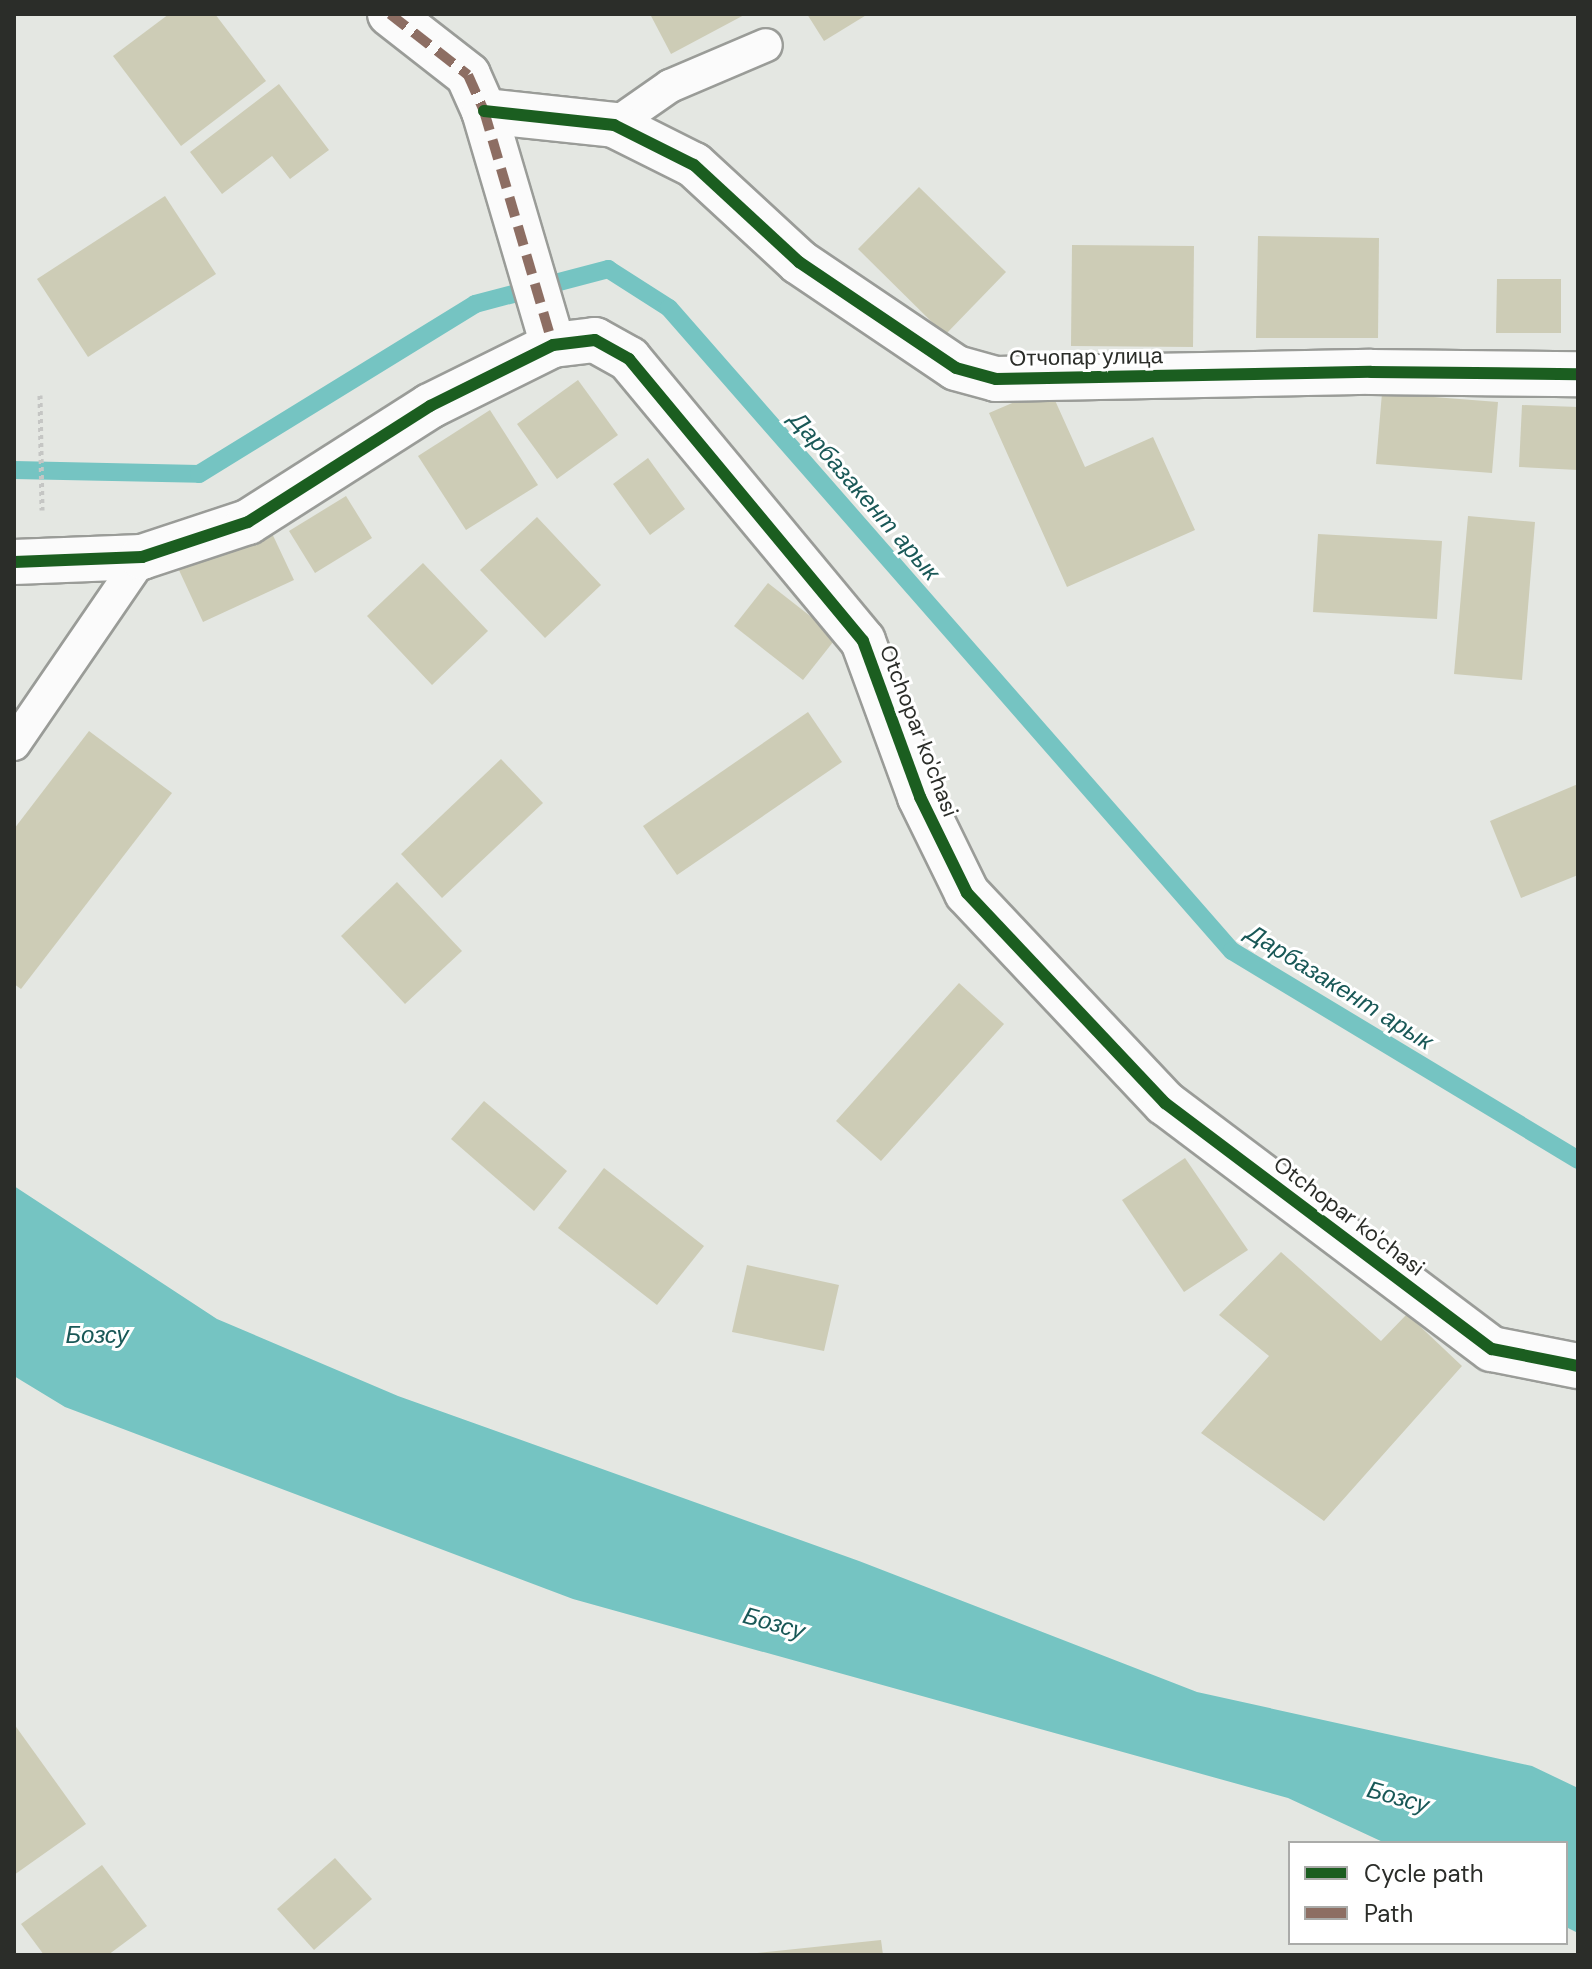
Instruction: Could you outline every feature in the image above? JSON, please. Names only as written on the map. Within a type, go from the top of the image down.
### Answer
[{"type":"street","points":[[390,14],[468,75],[484,111],[553,345]]},
{"type":"street","name":"Отчопар улица","points":[[484,111],[614,125],[694,165],[799,262],[956,368],[996,379],[1371,372],[1578,374]]},
{"type":"street","name":"Otchopar ko'chasi","points":[[29,563],[142,557],[248,522],[430,406],[553,345],[595,340],[629,359],[863,641],[920,797],[967,893],[1165,1103],[1492,1349],[1578,1366]]},
{"type":"lane","points":[[614,125],[670,86],[766,45]]},
{"type":"lane","points":[[14,744],[142,557]]},
{"type":"path","points":[[29,563],[40,395]]},
{"type":"water","name":"Бозсу","points":[[14,1186],[217,1319],[398,1396],[859,1561],[1197,1692],[1532,1766],[1578,1788],[1578,1933],[1568,1928],[1568,1841],[1381,1841],[1288,1798],[573,1599],[65,1407],[14,1376]]},
{"type":"building","points":[[169,14],[215,14],[266,81],[181,146],[113,56]]},
{"type":"building","points":[[650,14],[746,14],[671,54]]},
{"type":"building","points":[[807,14],[868,14],[824,41]]},
{"type":"building","points":[[279,84],[329,150],[290,179],[272,156],[222,194],[190,152]]},
{"type":"building","points":[[919,187],[1006,272],[945,335],[858,249]]},
{"type":"building","points":[[165,196],[216,274],[88,357],[37,279]]},
{"type":"building","points":[[1258,236],[1379,238],[1378,338],[1256,338]]},
{"type":"building","points":[[1072,245],[1194,246],[1193,347],[1071,346]]},
{"type":"building","points":[[1497,279],[1561,279],[1561,333],[1496,333]]},
{"type":"building","points":[[578,380],[618,435],[557,479],[517,424]]},
{"type":"building","points":[[1049,387],[1085,467],[1153,437],[1195,530],[1067,587],[989,413]]},
{"type":"building","points":[[1382,393],[1498,402],[1492,473],[1376,464]]},
{"type":"building","points":[[1522,405],[1578,407],[1578,470],[1519,467]]},
{"type":"building","points":[[490,410],[538,485],[466,530],[418,456]]},
{"type":"building","points":[[648,458],[685,509],[650,535],[613,484]]},
{"type":"building","points":[[346,496],[372,538],[315,573],[289,531]]},
{"type":"building","points":[[1468,516],[1535,522],[1522,680],[1454,674]]},
{"type":"building","points":[[537,517],[601,585],[545,638],[480,570]]},
{"type":"building","points":[[269,527],[294,580],[203,622],[178,568]]},
{"type":"building","points":[[1318,534],[1442,541],[1437,619],[1313,612]]},
{"type":"building","points":[[423,563],[488,631],[432,685],[367,616]]},
{"type":"building","points":[[768,583],[837,637],[803,680],[734,626]]},
{"type":"building","points":[[808,712],[842,762],[677,875],[643,826]]},
{"type":"building","points":[[89,731],[172,793],[21,989],[14,984],[14,829]]},
{"type":"building","points":[[501,759],[543,803],[442,898],[401,854]]},
{"type":"building","points":[[1578,784],[1578,875],[1521,898],[1490,821]]},
{"type":"building","points":[[397,882],[462,951],[405,1004],[341,936]]},
{"type":"building","points":[[959,983],[1004,1024],[881,1161],[836,1121]]},
{"type":"building","points":[[484,1101],[567,1171],[534,1211],[451,1139]]},
{"type":"building","points":[[1185,1158],[1248,1250],[1184,1292],[1122,1200]]},
{"type":"building","points":[[604,1168],[704,1246],[657,1305],[558,1228]]},
{"type":"building","points":[[1281,1252],[1381,1341],[1407,1314],[1462,1366],[1324,1521],[1201,1433],[1269,1356],[1219,1315]]},
{"type":"building","points":[[747,1265],[839,1285],[824,1351],[732,1332]]},
{"type":"building","points":[[14,1724],[86,1824],[14,1875]]},
{"type":"building","points":[[335,1858],[372,1899],[314,1950],[277,1909]]},
{"type":"building","points":[[102,1865],[147,1926],[108,1955],[44,1955],[21,1924]]},
{"type":"building","points":[[881,1940],[883,1955],[757,1955],[757,1953]]},
{"type":"waterway","name":"Дарбазакент арык","points":[[14,470],[199,474],[475,304],[608,269],[669,308],[1232,951],[1578,1160]]},
{"type":"marked path","points":[[390,14],[468,75],[484,111],[553,345]]},
{"type":"cycle path","points":[[484,111],[614,125],[694,165],[799,262],[956,368],[996,379],[1371,372],[1578,374]]},
{"type":"cycle path","points":[[14,562],[142,557],[248,522],[430,406],[553,345],[595,340],[629,359],[863,641],[920,797],[967,893],[1165,1103],[1492,1349],[1578,1366]]}]
